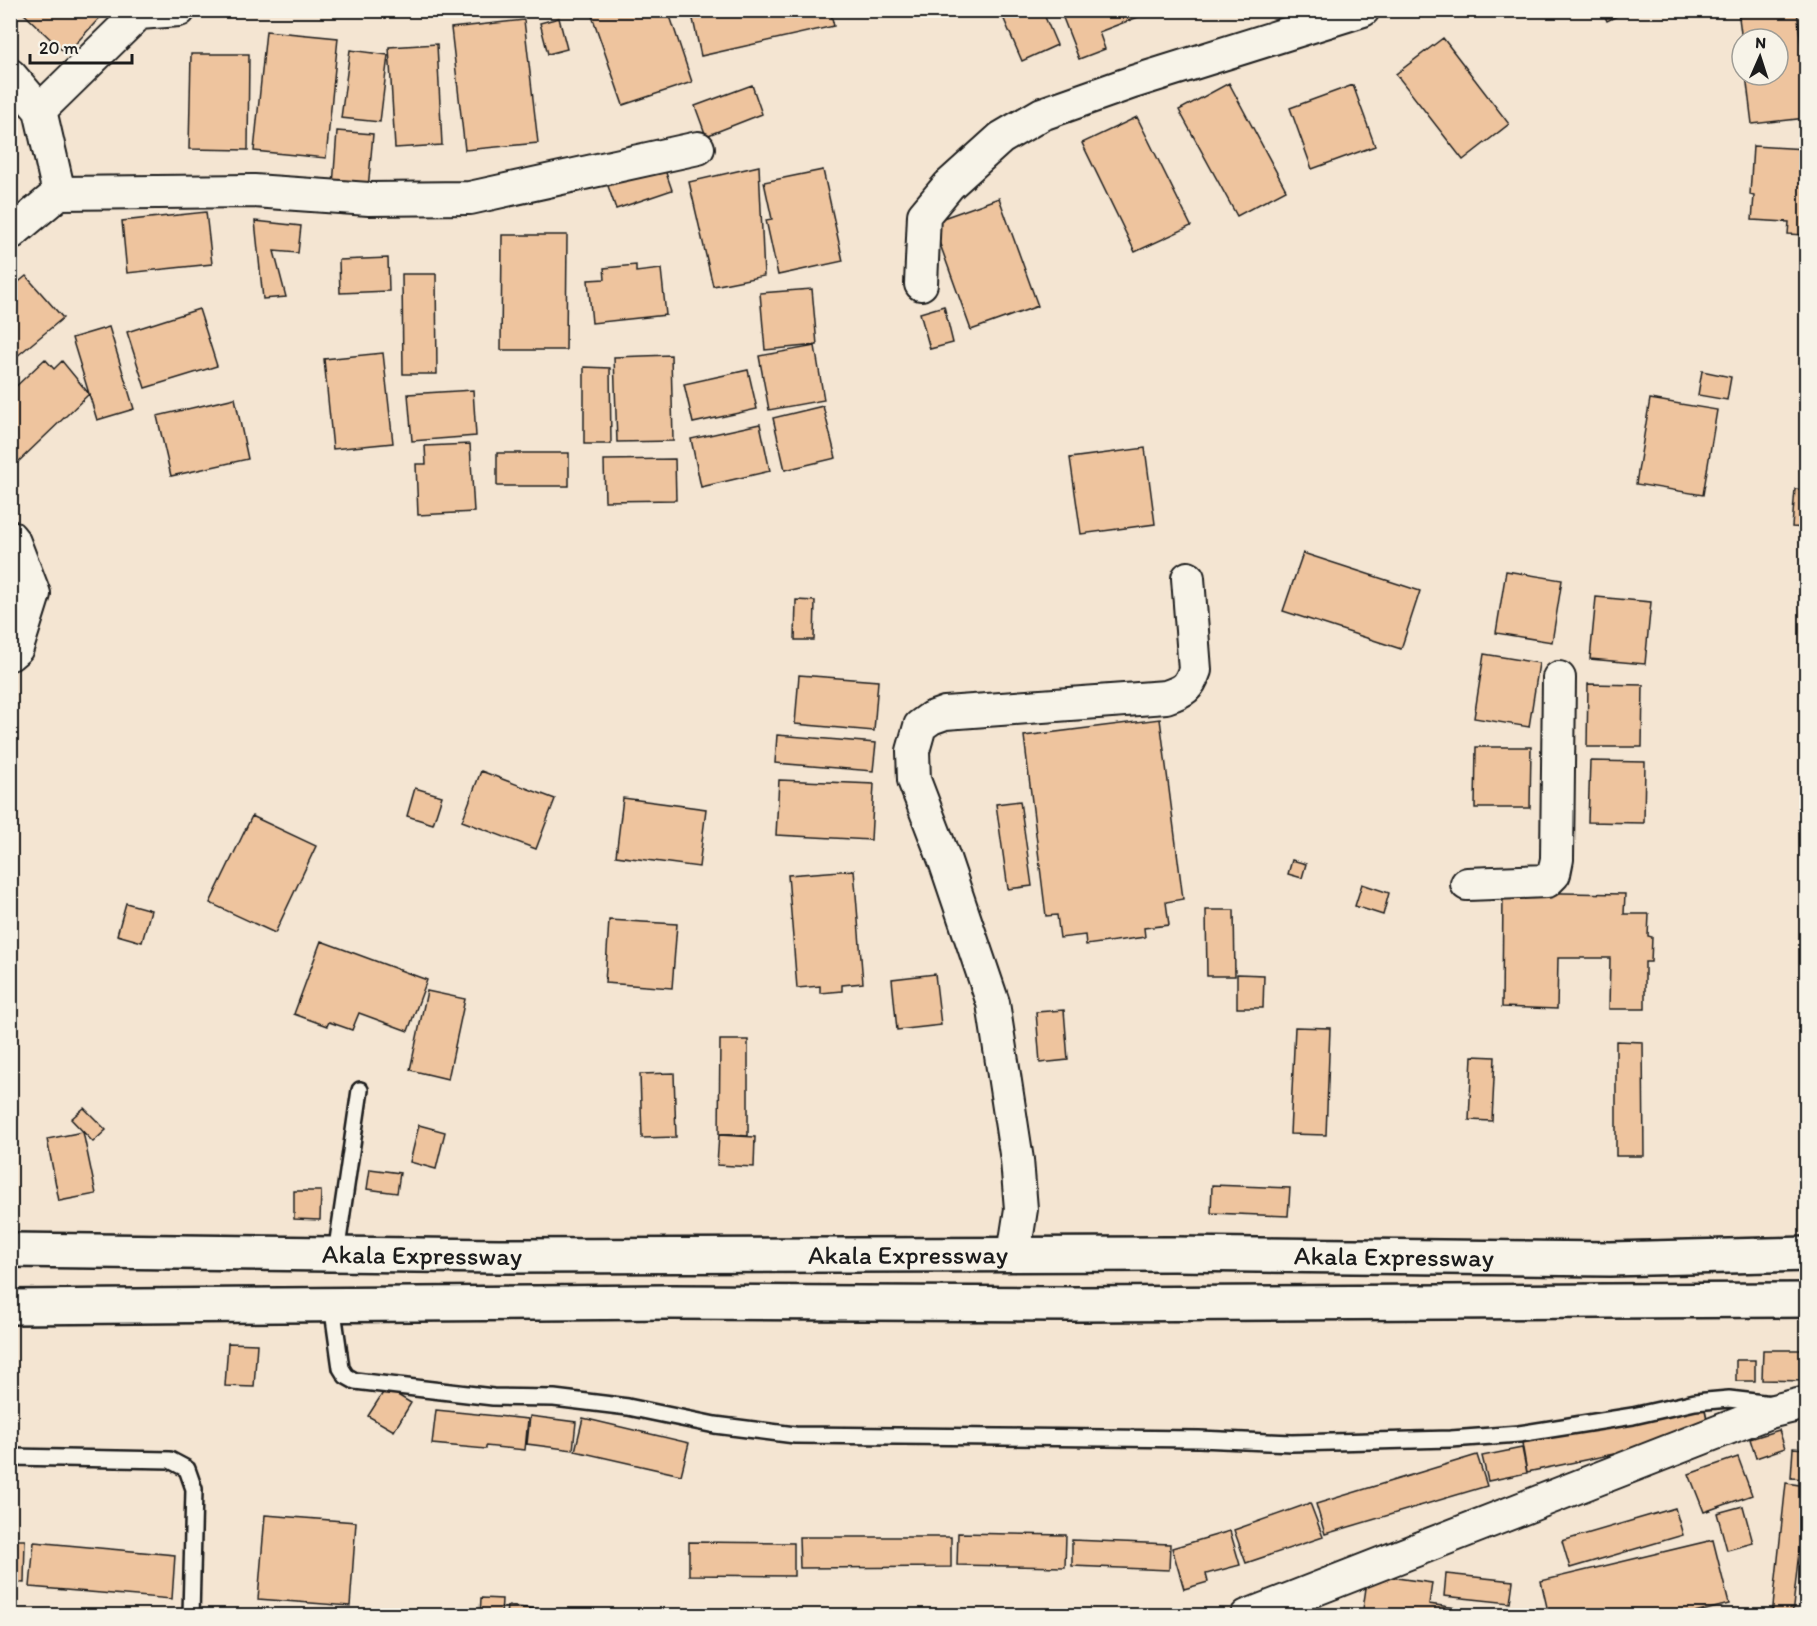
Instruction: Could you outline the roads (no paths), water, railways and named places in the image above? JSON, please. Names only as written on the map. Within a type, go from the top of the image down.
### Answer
[{"type":"main road","name":"Akala Expressway","points":[[10,1250],[498,1256],[1014,1254],[1610,1259],[1806,1254]]},
{"type":"main road","name":"Akala Expressway","points":[[10,1307],[660,1302],[1137,1304],[1806,1300]]},
{"type":"street","points":[[40,110],[139,13],[179,10]]},
{"type":"street","points":[[921,284],[924,215],[949,185],[1001,138],[1042,114],[1133,82],[1364,10]]},
{"type":"street","points":[[10,75],[40,110],[59,193]]},
{"type":"street","points":[[10,234],[59,193],[254,190],[369,199],[470,198],[698,148]]},
{"type":"street","points":[[10,537],[15,542],[34,594],[17,648],[10,654]]},
{"type":"street","points":[[1014,1254],[1021,1209],[1017,1160],[993,1003],[945,861],[914,780],[915,740],[920,726],[931,718],[945,713],[1166,697],[1180,692],[1190,684],[1195,669],[1188,578]]},
{"type":"street","points":[[1467,884],[1546,880],[1554,874],[1557,859],[1559,678]]},
{"type":"street","points":[[1247,1616],[1769,1412],[1801,1404]]},
{"type":"lane","points":[[336,1254],[360,1090]]},
{"type":"lane","points":[[332,1304],[341,1368],[346,1376],[355,1381],[493,1396],[554,1398],[617,1406],[715,1425],[795,1435],[1199,1439],[1292,1443],[1451,1439],[1519,1434],[1633,1416],[1695,1402],[1728,1400],[1801,1404]]},
{"type":"lane","points":[[10,1457],[170,1460],[187,1469],[194,1489],[191,1616]]}]
